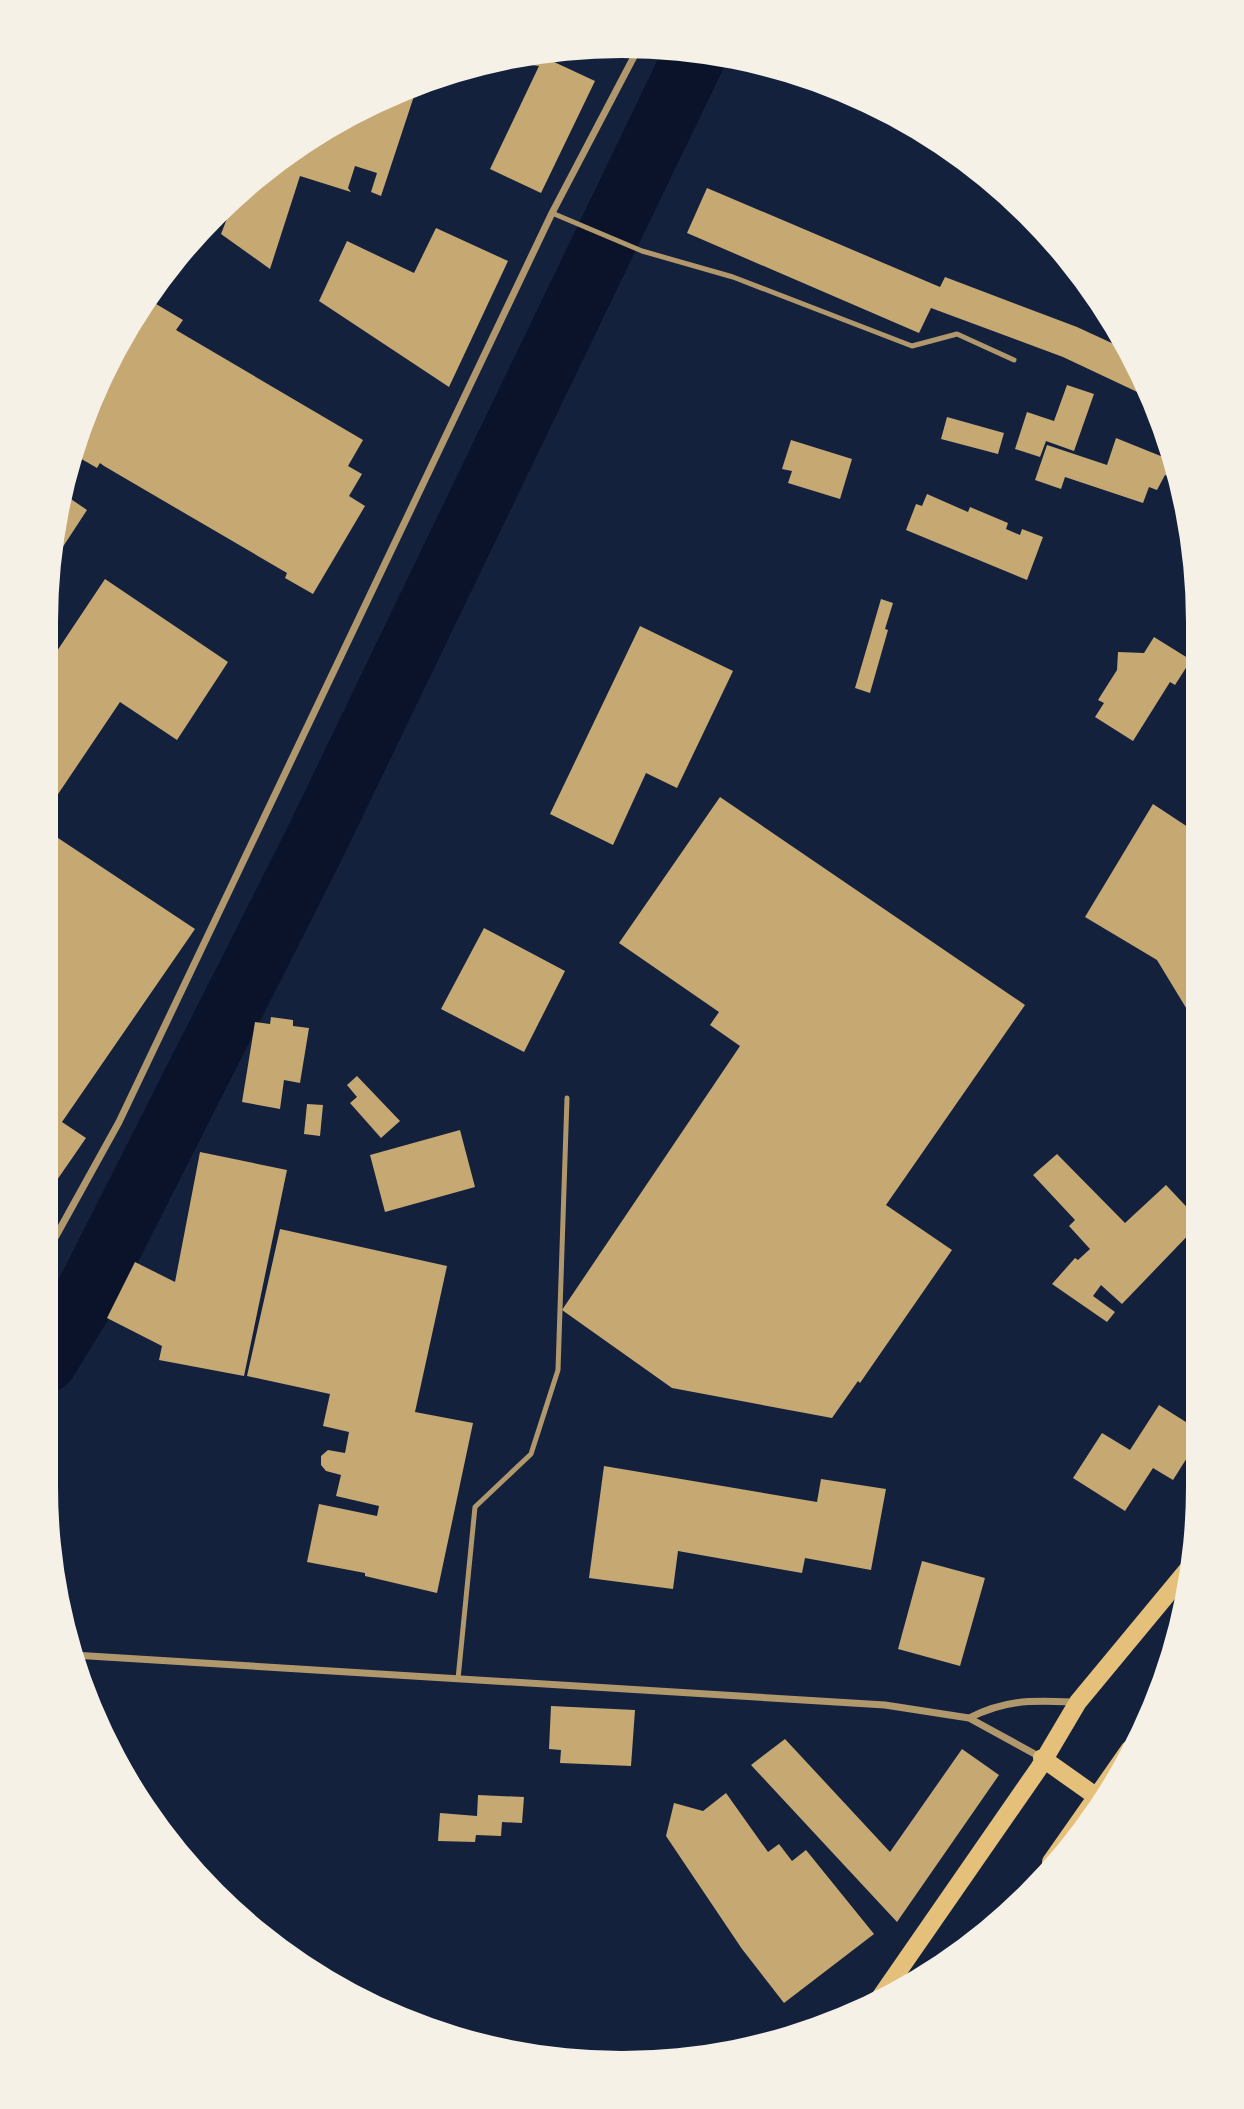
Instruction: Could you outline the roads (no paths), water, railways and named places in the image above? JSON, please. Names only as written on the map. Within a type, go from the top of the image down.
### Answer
[{"type":"main road","points":[[890,1984],[1039,1768],[1042,1758],[1078,1702],[1178,1582]]},
{"type":"main road","points":[[1042,1758],[1094,1795]]},
{"type":"street","points":[[58,1232],[119,1122],[552,213],[633,58]]},
{"type":"street","points":[[84,1656],[885,1705],[969,1718],[1042,1758]]},
{"type":"street","points":[[969,1718],[994,1705],[1014,1700],[1078,1702]]},
{"type":"lane","points":[[552,213],[642,251],[733,277],[912,346],[957,334],[1014,360]]},
{"type":"lane","points":[[458,1679],[475,1507],[531,1454],[558,1370],[567,1098]]},
{"type":"waterway","points":[[58,1341],[85,1297],[313,847],[691,63]]}]
